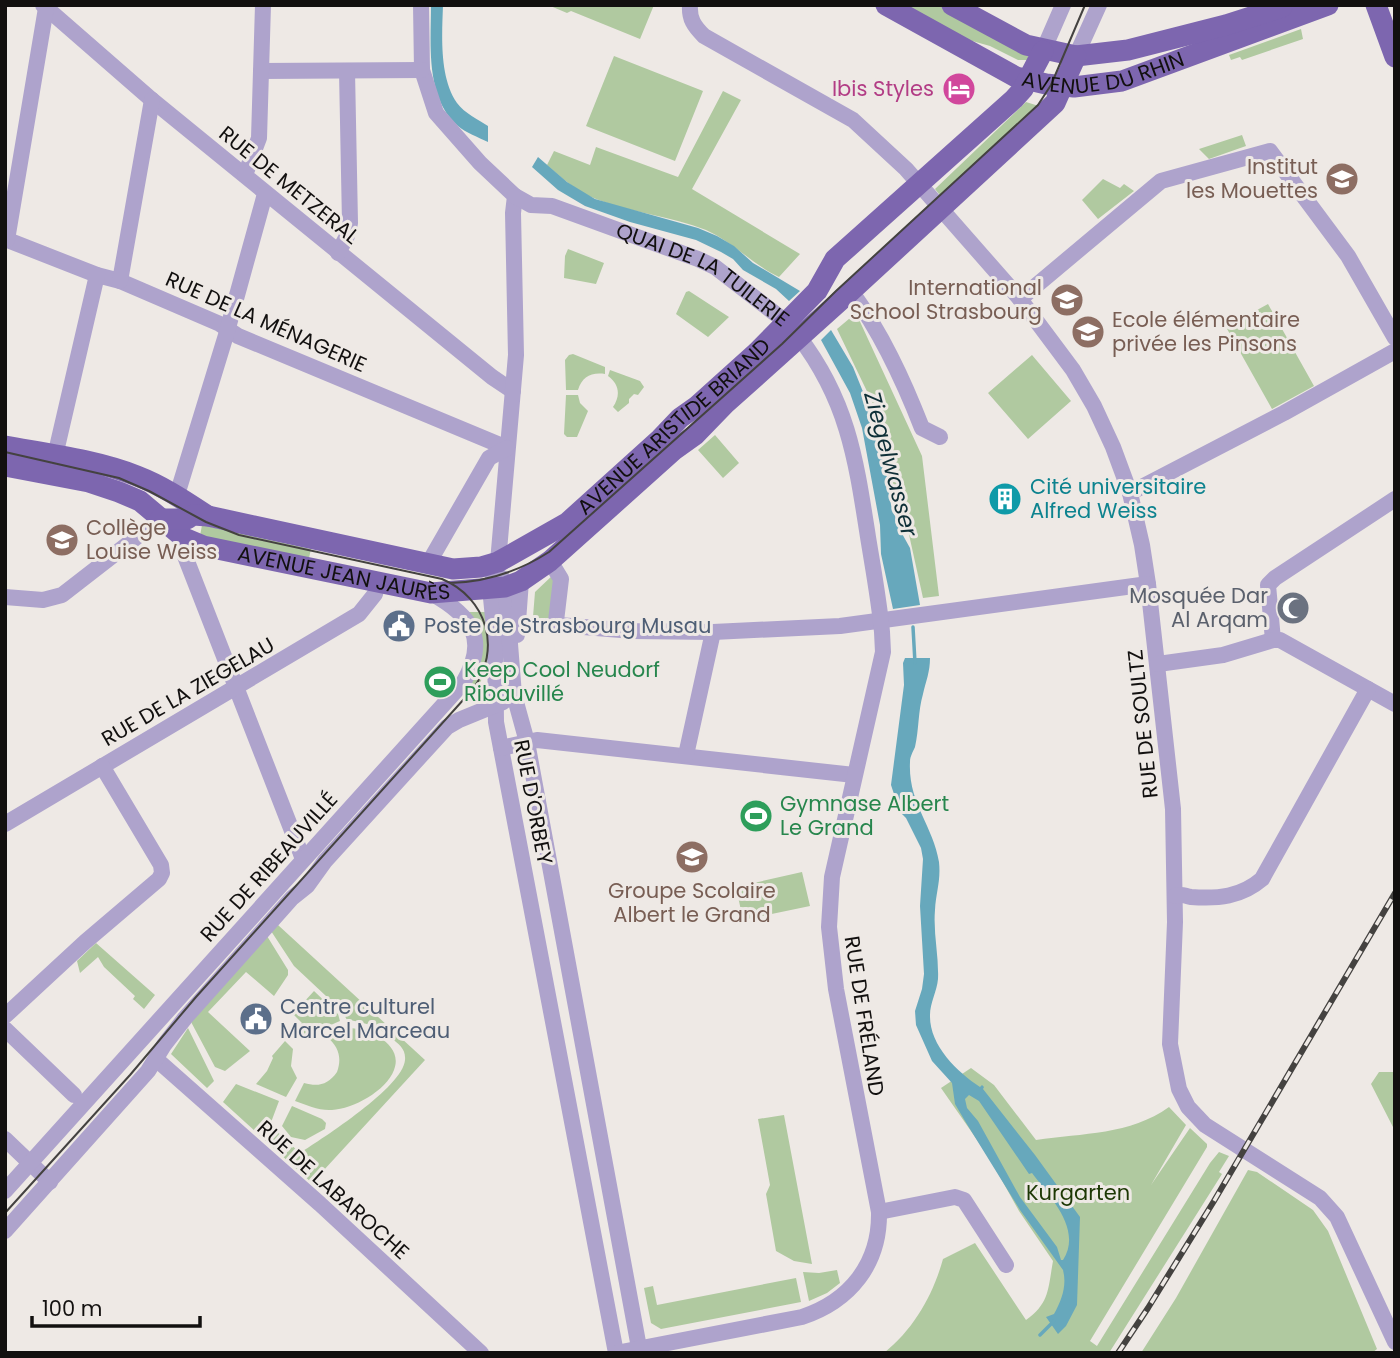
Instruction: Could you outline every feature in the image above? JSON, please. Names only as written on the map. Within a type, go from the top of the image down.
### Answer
[{"type":"main road","name":"AVENUE DU RHIN","points":[[886,5],[1001,69],[1035,66],[1086,86],[1122,80],[1328,5]]},
{"type":"main road","name":"AVENUE DU RHIN","points":[[952,5],[1026,45],[1035,66],[1066,79]]},
{"type":"main road","points":[[1066,79],[1191,41],[1226,25],[1288,5]]},
{"type":"main road","points":[[1376,5],[1395,57]]},
{"type":"main road","name":"AVENUE ARISTIDE BRIAND","points":[[505,585],[550,561],[674,450],[695,435],[793,329],[835,259],[1014,99],[1035,66]]},
{"type":"main road","name":"AVENUE ARISTIDE BRIAND","points":[[498,562],[567,523],[680,418],[747,361],[851,291],[941,207],[1066,79]]},
{"type":"main road","name":"AVENUE JEAN JAURÈS","points":[[5,446],[127,472],[177,495],[203,545],[431,593],[505,585]]},
{"type":"main road","points":[[5,466],[103,486],[140,501],[160,519]]},
{"type":"main road","name":"AVENUE JEAN JAURÈS","points":[[160,519],[463,569],[498,562]]},
{"type":"street","points":[[245,175],[259,138],[263,5]]},
{"type":"street","points":[[421,5],[422,70],[436,113],[480,163],[515,196],[516,355],[498,562]]},
{"type":"street","points":[[690,5],[693,24],[704,36],[853,120],[941,207]]},
{"type":"street","points":[[1035,66],[1063,5]]},
{"type":"street","points":[[1066,79],[1099,5]]},
{"type":"street","points":[[6,239],[45,7]]},
{"type":"street","name":"RUE DE METZERAL","points":[[45,7],[265,194],[513,391]]},
{"type":"street","points":[[261,71],[422,70]]},
{"type":"street","points":[[338,253],[350,223],[347,71]]},
{"type":"street","points":[[120,281],[152,100]]},
{"type":"street","points":[[1020,299],[1161,181],[1270,151],[1342,248],[1395,338]]},
{"type":"street","points":[[177,495],[228,330],[265,194]]},
{"type":"street","name":"QUAI DE LA TUILERIE","points":[[515,196],[531,205],[552,206],[715,267],[793,329],[832,389],[847,426],[888,620]]},
{"type":"street","name":"RUE DE SOULTZ","points":[[941,207],[1020,299],[1073,370],[1113,447],[1130,493],[1148,584],[1173,808],[1175,896],[1170,1044],[1179,1089],[1188,1107],[1205,1125],[1320,1198],[1337,1217],[1395,1342]]},
{"type":"street","name":"RUE DE LA MÉNAGERIE","points":[[6,239],[97,275],[120,281],[220,324],[238,336],[507,448]]},
{"type":"street","points":[[55,456],[97,275]]},
{"type":"street","points":[[851,291],[884,340],[904,379],[922,428],[940,437]]},
{"type":"street","points":[[1130,493],[1284,413],[1395,351]]},
{"type":"street","points":[[428,564],[489,458],[507,448]]},
{"type":"street","points":[[1273,640],[1268,585],[1395,499]]},
{"type":"street","points":[[5,597],[43,600],[62,595],[160,519]]},
{"type":"street","points":[[193,524],[183,551],[303,859]]},
{"type":"street","points":[[550,561],[561,579],[556,621],[559,625],[634,631],[713,632],[840,626],[1148,584]]},
{"type":"street","name":"RUE D'ORBEY","points":[[498,562],[505,585],[514,695],[527,742],[640,1350],[616,1353],[501,748],[496,714],[495,639],[505,585]]},
{"type":"street","name":"RUE DE LA ZIEGELAU","points":[[5,824],[359,614],[373,597],[378,583]]},
{"type":"street","name":"RUE DE RIBEAUVILLÉ","points":[[5,1191],[466,678],[476,653],[473,629],[459,611],[431,593]]},
{"type":"street","name":"RUE DE FRÉLAND","points":[[640,1350],[802,1317],[825,1309],[854,1287],[864,1274],[874,1250],[879,1212],[836,989],[829,927],[832,877],[888,620]]},
{"type":"street","points":[[686,755],[713,632]]},
{"type":"street","points":[[1158,664],[1223,655],[1280,640],[1395,704]]},
{"type":"street","points":[[1175,896],[1227,897],[1246,891],[1262,879],[1368,689]]},
{"type":"street","name":"RUE DE RIBEAUVILLÉ","points":[[5,1231],[156,1059],[185,1018],[292,898],[307,886],[325,862],[447,727],[467,717],[496,714],[514,695]]},
{"type":"street","points":[[501,748],[537,740],[854,775]]},
{"type":"street","points":[[5,1016],[85,942],[159,879],[162,873],[161,865],[102,766]]},
{"type":"street","points":[[537,935],[562,929]]},
{"type":"street","points":[[5,1029],[74,1095]]},
{"type":"street","name":"RUE DE LABAROCHE","points":[[156,1059],[320,1204],[481,1353]]},
{"type":"street","points":[[574,1133],[599,1129]]},
{"type":"street","points":[[5,1139],[50,1182]]},
{"type":"street","points":[[879,1212],[955,1197],[964,1200],[1006,1265]]},
{"type":"green space","points":[[548,5],[654,5],[640,39],[571,11],[567,13]]},
{"type":"green space","points":[[897,5],[940,5],[1023,51],[1028,55],[1028,60],[1018,60],[990,46],[951,35]]},
{"type":"green space","points":[[1301,29],[1303,39],[1242,60],[1240,57],[1231,60],[1229,55]]},
{"type":"green space","points":[[614,56],[703,91],[675,161],[586,126]]},
{"type":"green space","points":[[723,91],[741,100],[692,189],[800,254],[779,277],[706,230],[596,199],[576,189],[547,165],[554,151],[590,165],[596,147],[678,177]]},
{"type":"green space","points":[[1026,102],[1042,107],[946,203],[935,189]]},
{"type":"green space","points":[[1242,135],[1246,146],[1209,159],[1199,149]]},
{"type":"green space","points":[[1103,179],[1120,188],[1124,184],[1134,191],[1098,219],[1082,200]]},
{"type":"green space","points":[[568,249],[604,263],[596,284],[564,278]]},
{"type":"green space","points":[[689,291],[729,317],[708,337],[676,314],[686,292]]},
{"type":"green space","points":[[1268,304],[1314,386],[1272,409],[1226,327]]},
{"type":"green space","points":[[856,313],[922,456],[939,596],[923,598],[908,530],[895,500],[889,454],[875,408],[837,329]]},
{"type":"green space","points":[[573,354],[605,367],[605,374],[588,376],[578,390],[566,390],[565,360]]},
{"type":"green space","points":[[1032,355],[1071,401],[1028,439],[988,393]]},
{"type":"green space","points":[[610,370],[640,381],[644,387],[618,412],[613,407],[618,390],[608,376]]},
{"type":"green space","points":[[566,395],[578,395],[580,403],[588,411],[577,437],[567,437],[564,434]]},
{"type":"green space","points":[[715,435],[739,463],[723,478],[698,450]]},
{"type":"green space","points":[[202,525],[311,549],[309,558],[200,536]]},
{"type":"green space","points":[[554,574],[556,631],[532,629],[535,592]]},
{"type":"green space","points":[[467,612],[486,612],[489,648],[483,677],[469,698],[461,691],[469,680]]},
{"type":"green space","points":[[802,872],[810,906],[743,920],[736,887]]},
{"type":"green space","points":[[278,925],[425,1060],[312,1183],[223,1102],[236,1084],[279,1101],[270,1125],[300,1153],[377,1097],[401,1071],[405,1056],[399,1045],[381,1030],[365,1023],[347,1020],[342,1011],[294,966],[271,931]]},
{"type":"green space","points":[[267,936],[288,970],[288,975],[274,996],[246,972],[208,1012],[250,1051],[225,1071],[215,1067],[190,1020]]},
{"type":"green space","points":[[96,943],[155,995],[144,1009],[133,999],[135,996],[104,967],[98,957],[80,973],[77,961]]},
{"type":"green space","points":[[314,991],[338,1014],[340,1021],[326,1027],[319,1035],[303,1038],[294,1032],[302,1023],[293,1014]]},
{"type":"green space","points":[[188,1028],[214,1081],[207,1088],[171,1054]]},
{"type":"green space","points":[[349,1028],[375,1035],[389,1046],[396,1061],[390,1078],[368,1098],[340,1109],[322,1110],[295,1101],[304,1083],[322,1084],[337,1072],[338,1053],[327,1037],[339,1029]]},
{"type":"green space","points":[[285,1041],[293,1049],[291,1066],[297,1078],[286,1097],[256,1084],[267,1071],[272,1056]]},
{"type":"green space","name":"Kurgarten","points":[[971,1068],[994,1085],[1036,1140],[1122,1128],[1169,1107],[1186,1125],[1151,1185],[1190,1128],[1207,1144],[1090,1341],[1097,1346],[1210,1163],[1219,1152],[1229,1156],[1219,1172],[1222,1174],[1109,1353],[884,1353],[895,1344],[921,1310],[934,1286],[943,1259],[975,1243],[1026,1320],[1040,1307],[1047,1294],[1053,1261],[1019,1211],[989,1157],[941,1088]]},
{"type":"green space","points":[[1379,1072],[1395,1072],[1395,1131],[1371,1084]]},
{"type":"green space","points":[[292,1106],[322,1119],[326,1123],[325,1129],[305,1140],[291,1137],[282,1126]]},
{"type":"green space","points":[[784,1115],[812,1264],[794,1261],[776,1251],[766,1194],[770,1185],[758,1119]]},
{"type":"green space","points":[[1248,1170],[1257,1172],[1313,1210],[1328,1231],[1377,1349],[1372,1353],[1141,1353],[1176,1298]]},
{"type":"green space","points":[[837,1270],[840,1283],[827,1293],[809,1301],[803,1272]]},
{"type":"green space","points":[[796,1278],[801,1302],[661,1329],[651,1323],[644,1288],[653,1286],[657,1305]]},
{"type":"water","points":[[431,5],[443,5],[444,68],[451,93],[464,110],[488,126],[488,142],[458,126],[447,114],[440,100],[432,70]]},
{"type":"water","points":[[538,157],[567,182],[595,199],[698,228],[717,236],[734,246],[753,263],[800,291],[789,301],[776,289],[743,270],[733,259],[696,240],[630,222],[585,206],[558,190],[532,167]]},
{"type":"water","points":[[831,330],[853,367],[874,419],[885,460],[891,505],[910,548],[920,605],[893,609],[881,554],[880,525],[862,428],[850,393],[821,340]]},
{"type":"water","points":[[905,658],[930,658],[915,747],[910,758],[910,777],[939,862],[935,919],[938,979],[930,1010],[931,1026],[946,1057],[971,1081],[984,1087],[1080,1217],[1077,1305],[1066,1326],[1058,1334],[1046,1317],[1054,1314],[1061,1298],[1064,1287],[1063,1270],[1020,1210],[965,1121],[955,1104],[952,1083],[932,1061],[916,1025],[915,1011],[924,974],[920,906],[923,859],[921,848],[906,818],[900,812],[891,785],[904,685]],"holes":[[[969,1095],[979,1101],[1029,1174],[1032,1173],[1055,1202],[1069,1237],[1063,1260],[1057,1247],[1020,1197],[978,1121],[967,1108],[965,1099]]]},
{"type":"waterway","name":"Ziegelwasser","points":[[913,627],[915,663]]},
{"type":"waterway","name":"Ziegelwasser","points":[[1040,1335],[1054,1321]]},
{"type":"tram line","points":[[450,583],[477,581],[502,575],[549,552],[782,344],[1038,105],[1051,85],[1085,5]]},
{"type":"tram line","points":[[5,452],[119,478],[206,522],[239,535],[442,579],[470,599],[485,626],[488,642],[482,674],[473,689],[5,1213]]},
{"type":"railway","points":[[1118,1353],[1214,1201],[1395,893]]},
{"type":"place","name":"Ibis Styles","points":[[959,89]]},
{"type":"place","name":"Institut les Mouettes","points":[[1342,179]]},
{"type":"place","name":"International School Strasbourg","points":[[1067,300]]},
{"type":"place","name":"Ecole élémentaire privée les Pinsons","points":[[1088,332]]},
{"type":"place","name":"Cité universitaire Alfred Weiss","points":[[1005,499]]},
{"type":"place","name":"Collège Louise Weiss","points":[[62,540]]},
{"type":"place","name":"Mosquée Dar Al Arqam","points":[[1293,608]]},
{"type":"place","name":"Poste de Strasbourg Musau","points":[[399,626]]},
{"type":"place","name":"Keep Cool Neudorf Ribauvillé","points":[[440,682]]},
{"type":"place","name":"Gymnase Albert Le Grand","points":[[756,816]]},
{"type":"place","name":"Groupe Scolaire Albert le Grand","points":[[692,857]]},
{"type":"place","name":"Centre culturel Marcel Marceau","points":[[256,1019]]}]
